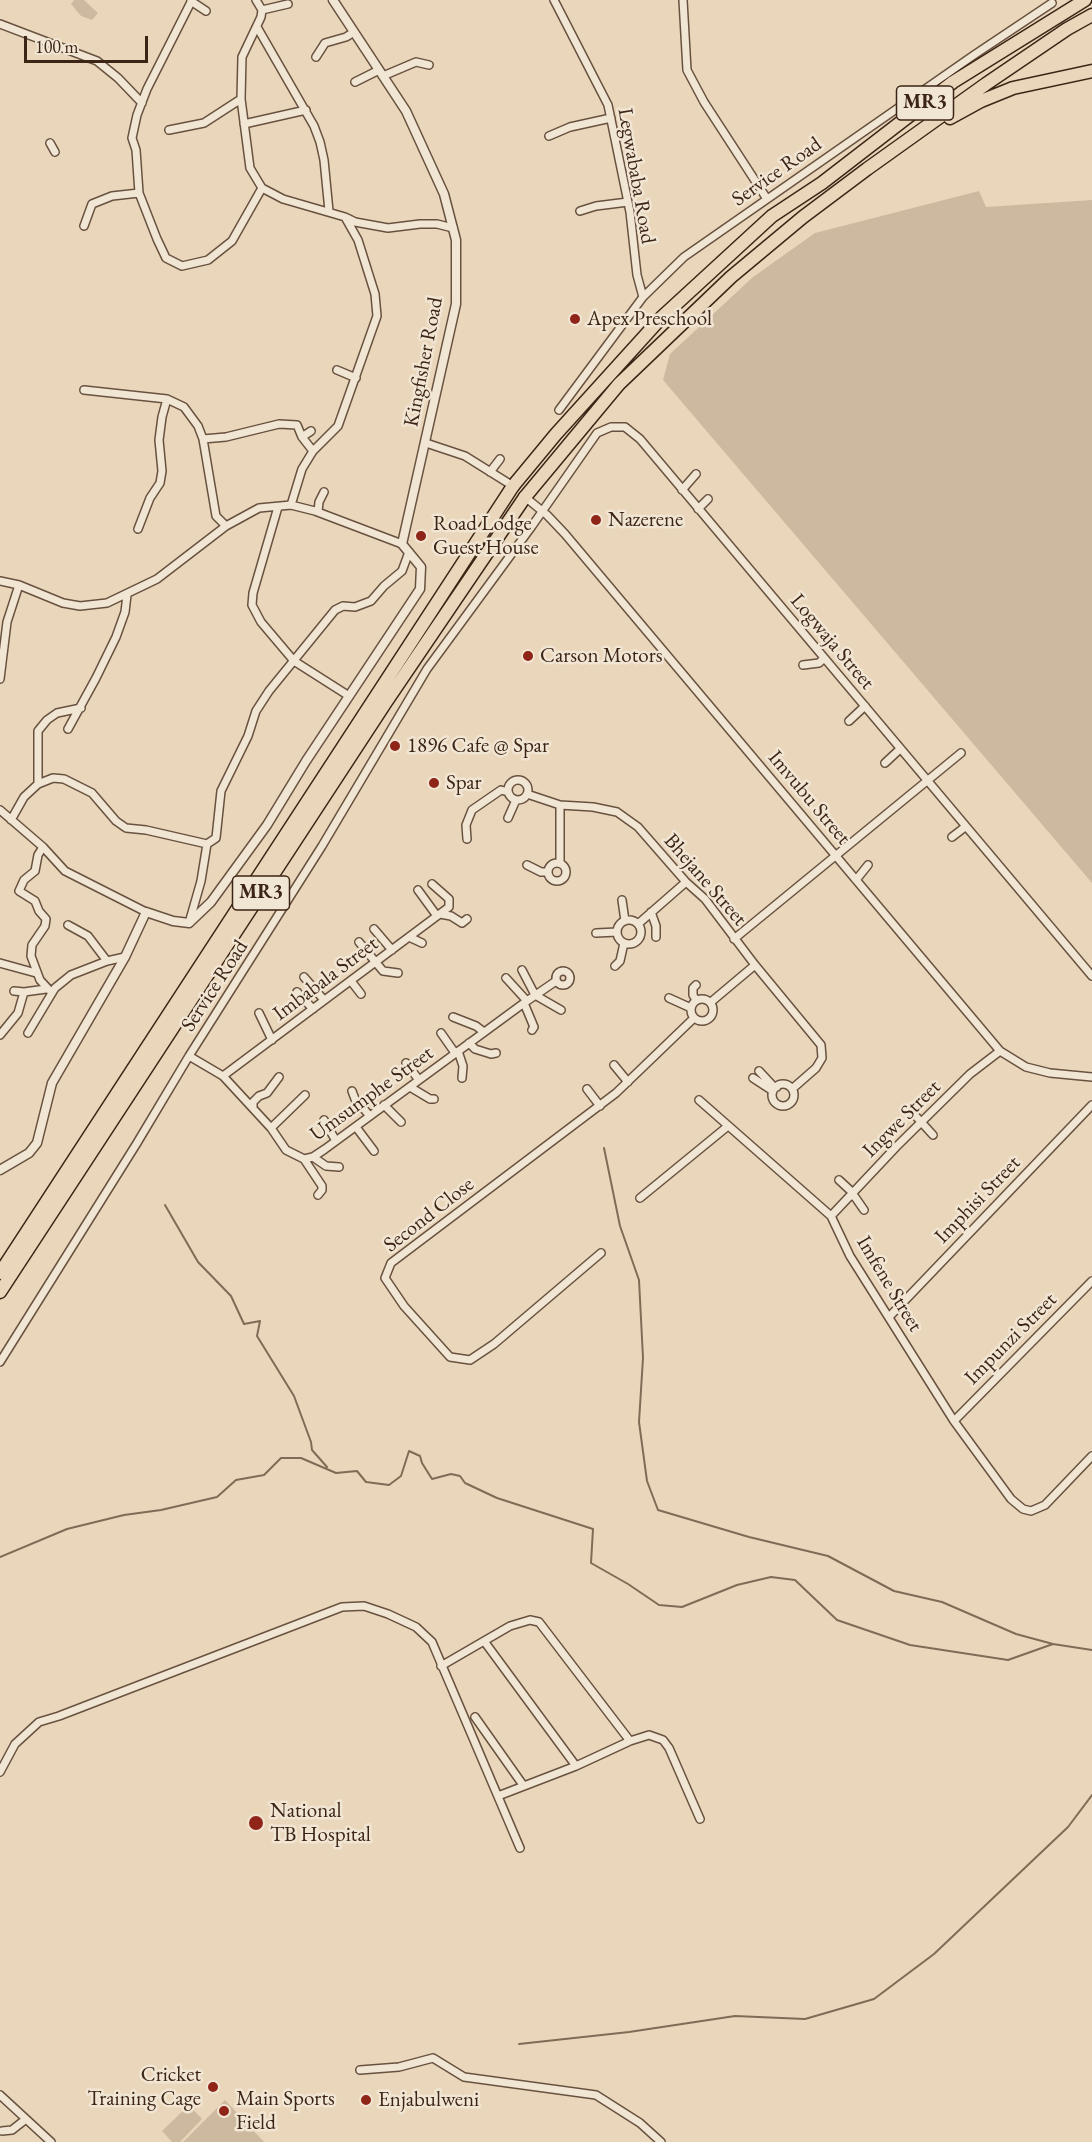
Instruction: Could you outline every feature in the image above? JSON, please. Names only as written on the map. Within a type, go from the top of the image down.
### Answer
[{"type":"highway","points":[[1059,15],[1078,0]]},
{"type":"highway","name":"MR3","points":[[0,1274],[513,486],[556,434],[662,317],[772,216],[822,183],[953,82],[1085,0]]},
{"type":"highway","name":"MR3","points":[[0,1292],[374,721],[525,497],[619,384],[731,277],[802,217],[986,84],[1067,29],[1092,15]]},
{"type":"highway","points":[[867,169],[981,101],[1013,88],[1092,71]]},
{"type":"street","points":[[206,11],[191,0],[142,103],[132,138],[136,150],[139,193],[166,258],[182,266],[208,260],[232,241],[262,188]]},
{"type":"street","points":[[256,0],[262,10],[257,27],[242,57],[241,99],[250,168],[262,188],[283,199],[329,211],[355,222],[388,228],[420,224],[453,228]]},
{"type":"street","name":"Kingfisher Road","points":[[333,0],[406,111],[444,194],[456,240],[456,304],[402,544]]},
{"type":"street","name":"Legwababa Road","points":[[554,0],[608,105],[628,202],[637,275],[644,297]]},
{"type":"street","points":[[682,0],[687,70],[704,102],[767,199]]},
{"type":"street","name":"Service Road","points":[[559,410],[644,297],[684,257],[1052,3]]},
{"type":"street","points":[[262,10],[288,4]]},
{"type":"street","points":[[0,24],[97,61],[118,78],[142,103]]},
{"type":"street","points":[[257,27],[306,110],[320,142],[329,211]]},
{"type":"street","points":[[316,57],[325,43],[346,37],[354,32]]},
{"type":"street","points":[[355,82],[416,62],[429,64]]},
{"type":"street","points":[[169,130],[204,123],[241,99]]},
{"type":"street","points":[[244,124],[306,110]]},
{"type":"street","points":[[549,136],[570,127],[610,118]]},
{"type":"street","points":[[50,143],[55,152]]},
{"type":"street","points":[[84,226],[92,204],[112,196],[139,193]]},
{"type":"street","points":[[580,211],[596,206],[628,202]]},
{"type":"street","points":[[291,505],[302,469],[313,451],[338,426],[377,316],[375,294],[358,240],[345,217]]},
{"type":"street","points":[[338,370],[356,378]]},
{"type":"street","points":[[84,390],[167,399],[184,407],[198,426],[203,440],[216,516],[226,526]]},
{"type":"street","points":[[138,528],[150,498],[160,483],[162,471],[159,440],[167,399]]},
{"type":"street","points":[[203,440],[279,424],[297,425],[302,437],[313,451]]},
{"type":"street","name":"Logwaja Street","points":[[541,511],[597,433],[610,427],[625,427],[640,439],[1092,976]]},
{"type":"street","points":[[302,437],[311,431]]},
{"type":"street","points":[[426,443],[465,456],[513,486]]},
{"type":"street","points":[[490,472],[500,459]]},
{"type":"street","points":[[682,490],[696,474]]},
{"type":"street","points":[[318,512],[319,502],[324,492]]},
{"type":"street","name":"Imvubu Street","points":[[525,497],[565,534],[1000,1051],[1026,1068],[1092,1077]]},
{"type":"street","points":[[698,509],[708,499]]},
{"type":"street","points":[[0,581],[19,585],[63,603],[80,606],[107,603],[157,579],[226,526],[259,507],[291,505],[318,512],[402,544],[421,567],[420,589],[267,825],[211,902],[189,922],[173,921],[146,912],[65,871],[43,847],[0,810]]},
{"type":"street","points":[[278,507],[253,593],[252,605],[261,622],[294,661],[349,696]]},
{"type":"street","name":"Service Road","points":[[0,1362],[322,846],[427,669],[541,511]]},
{"type":"street","points":[[11,820],[24,797],[38,784],[53,778],[64,779],[92,793],[116,821],[126,828],[146,830],[207,844],[216,838],[221,791],[248,736],[256,711],[269,691],[335,610],[343,606],[355,606],[371,601],[402,571],[409,552]]},
{"type":"street","points":[[0,679],[7,622],[19,585]]},
{"type":"street","points":[[68,729],[81,708],[116,637],[125,612],[127,595]]},
{"type":"street","points":[[802,665],[819,663],[824,658]]},
{"type":"street","points":[[849,721],[865,706]]},
{"type":"street","points":[[38,784],[38,731],[57,713],[81,708]]},
{"type":"street","points":[[885,762],[900,749]]},
{"type":"street","points":[[734,939],[961,753]]},
{"type":"street","points":[[467,839],[466,825],[472,810],[501,790],[508,792],[516,800],[523,799],[527,794],[527,784],[518,779],[509,784],[508,792]]},
{"type":"street","name":"Bhejane Street","points":[[527,794],[560,805],[593,807],[617,812],[638,827],[705,900],[821,1045],[822,1058],[816,1068],[792,1089]]},
{"type":"street","points":[[508,818],[516,800]]},
{"type":"street","points":[[560,805],[560,863],[566,872],[562,879],[554,880],[549,876],[550,865],[560,863]]},
{"type":"street","points":[[952,837],[965,827]]},
{"type":"street","points":[[189,922],[201,881],[207,844]]},
{"type":"street","points":[[43,847],[35,871],[24,880],[19,891],[35,901],[39,911],[46,919],[45,926],[32,945],[31,956],[36,973],[49,991]]},
{"type":"street","points":[[527,865],[541,872],[548,872]]},
{"type":"street","points":[[856,880],[868,865]]},
{"type":"street","points":[[638,924],[687,882]]},
{"type":"street","name":"Imbabala Street","points":[[223,1076],[448,907],[449,899],[432,884]]},
{"type":"street","points":[[418,890],[438,915],[451,916],[462,923],[467,919]]},
{"type":"street","points":[[622,900],[625,921]]},
{"type":"street","points":[[0,1170],[29,1153],[37,1143],[52,1083],[125,957],[146,912]]},
{"type":"street","points":[[651,912],[656,926],[656,937]]},
{"type":"street","points":[[625,921],[638,924],[641,932],[638,940],[632,944],[624,943],[618,937],[618,926],[625,921]]},
{"type":"street","points":[[68,925],[88,936],[107,961]]},
{"type":"street","points":[[374,929],[392,950]]},
{"type":"street","points":[[596,933],[617,932]]},
{"type":"street","points":[[409,937],[422,943]]},
{"type":"street","points":[[359,942],[383,971],[398,973]]},
{"type":"street","points":[[615,966],[620,961],[624,943]]},
{"type":"street","points":[[28,1033],[49,991],[71,975],[107,961],[125,957]]},
{"type":"street","points":[[0,963],[36,973]]},
{"type":"street","points":[[711,1002],[755,965]]},
{"type":"street","points":[[522,970],[535,995],[561,1010]]},
{"type":"street","points":[[304,977],[324,1000]]},
{"type":"street","points":[[506,978],[525,1002],[534,1027],[532,1030]]},
{"type":"street","points":[[351,981],[361,994]]},
{"type":"street","name":"Umsumphe Street","points":[[189,1056],[223,1076],[272,1128],[286,1150],[304,1160],[313,1157],[336,1141],[556,981]]},
{"type":"street","points":[[696,985],[693,988],[693,995],[696,1000]]},
{"type":"street","points":[[14,991],[49,991]]},
{"type":"street","points":[[0,1035],[18,1013],[24,992]]},
{"type":"street","points":[[297,992],[313,1009]]},
{"type":"street","points":[[669,998],[691,1008]]},
{"type":"street","points":[[696,1000],[704,999],[711,1002]]},
{"type":"street","points":[[696,1000],[691,1008],[694,1018],[700,1021],[710,1018],[713,1009],[711,1002]]},
{"type":"street","points":[[259,1013],[272,1040]]},
{"type":"street","points":[[453,1017],[476,1026],[484,1032]]},
{"type":"street","name":"Second Close","points":[[601,1253],[494,1344],[470,1360],[450,1357],[404,1306],[385,1278],[391,1263],[600,1106],[694,1018]]},
{"type":"street","points":[[441,1033],[457,1052],[463,1066],[462,1078]]},
{"type":"street","points":[[469,1043],[475,1049],[491,1054],[496,1053]]},
{"type":"street","name":"Ingwe Street","points":[[831,1216],[970,1074],[1000,1051]]},
{"type":"street","points":[[406,1063],[419,1080]]},
{"type":"street","points":[[614,1065],[628,1082]]},
{"type":"street","points":[[759,1071],[775,1089]]},
{"type":"street","points":[[253,1108],[253,1102],[259,1096],[267,1093],[279,1077]]},
{"type":"street","points":[[753,1078],[775,1089],[786,1085],[792,1089],[793,1100],[789,1105],[782,1106],[773,1101],[775,1089]]},
{"type":"street","points":[[410,1087],[434,1099]]},
{"type":"street","points":[[587,1089],[600,1106]]},
{"type":"street","points":[[352,1091],[355,1099],[370,1116]]},
{"type":"street","points":[[272,1128],[305,1095]]},
{"type":"street","name":"Imfene Street","points":[[699,1100],[831,1216],[850,1256],[954,1421],[1011,1499],[1023,1509],[1031,1511],[1045,1505],[1092,1456]]},
{"type":"street","points":[[384,1105],[401,1122]]},
{"type":"street","name":"Imphisi Street","points":[[889,1317],[1092,1105]]},
{"type":"street","points":[[904,1110],[912,1112],[933,1136]]},
{"type":"street","points":[[324,1120],[336,1141]]},
{"type":"street","points":[[356,1126],[374,1151]]},
{"type":"street","points":[[640,1198],[728,1126]]},
{"type":"street","points":[[313,1157],[326,1166],[339,1167]]},
{"type":"street","points":[[304,1160],[322,1186],[318,1195]]},
{"type":"street","points":[[839,1180],[864,1210]]},
{"type":"street","name":"Impunzi Street","points":[[954,1421],[1092,1281]]},
{"type":"street","points":[[0,1772],[15,1744],[39,1722],[81,1708],[342,1607],[363,1606],[416,1627],[432,1642],[520,1848]]},
{"type":"street","points":[[441,1666],[510,1626],[530,1620],[540,1622],[630,1741]]},
{"type":"street","points":[[484,1641],[576,1766]]},
{"type":"street","points":[[475,1717],[523,1785]]},
{"type":"street","points":[[498,1796],[649,1735],[663,1740],[669,1748],[700,1819]]},
{"type":"street","points":[[360,2070],[399,2067],[433,2058],[464,2078],[596,2095],[640,2123],[661,2142]]},
{"type":"street","points":[[0,2095],[51,2142]]},
{"type":"street","points":[[2,2131],[12,2130],[26,2119]]},
{"type":"shaded area","points":[[74,0],[84,0],[98,13],[92,20],[81,16],[71,4]]},
{"type":"shaded area","points":[[979,191],[986,207],[1092,200],[1092,883],[663,380],[670,354],[753,277],[815,233]]},
{"type":"shaded area","name":"Main Sports Field","points":[[225,2100],[264,2142],[183,2142]]},
{"type":"shaded area","points":[[189,2105],[202,2119],[180,2142],[172,2142],[162,2131]]},
{"type":"waterway","points":[[604,1148],[620,1226],[639,1280],[643,1358],[639,1422],[647,1481],[658,1510],[749,1537],[828,1556],[894,1591],[942,1602],[1016,1634],[1053,1644],[1092,1650]]},
{"type":"waterway","points":[[165,1205],[198,1262],[231,1296],[244,1324],[260,1321],[257,1336],[294,1396],[312,1450],[327,1467]]},
{"type":"waterway","points":[[0,1557],[67,1529],[217,1497],[236,1480],[264,1475],[281,1458],[301,1458],[336,1473],[357,1471],[366,1482],[389,1485],[401,1476],[409,1451],[420,1456],[432,1479],[451,1474],[460,1476],[465,1483],[497,1498],[593,1529],[591,1563],[659,1605],[682,1607],[737,1585],[771,1577],[795,1580],[837,1620],[910,1645],[1008,1660],[1053,1644]]},
{"type":"waterway","points":[[519,2044],[629,2032],[735,2016],[805,2019],[874,1999],[934,1954],[1068,1827],[1092,1795]]},
{"type":"place","name":"Apex Preschool","points":[[575,319]]},
{"type":"place","name":"Nazerene","points":[[596,520]]},
{"type":"place","name":"Road Lodge Guest House","points":[[421,536]]},
{"type":"place","name":"Carson Motors","points":[[528,656]]},
{"type":"place","name":"1896 Cafe @ Spar","points":[[395,746]]},
{"type":"place","name":"Spar","points":[[434,783]]},
{"type":"place","name":"National TB Hospital","points":[[256,1823]]},
{"type":"place","name":"Cricket Training Cage","points":[[213,2087]]},
{"type":"place","name":"Enjabulweni","points":[[366,2100]]},
{"type":"place","name":"Main Sports Field","points":[[224,2111]]}]
